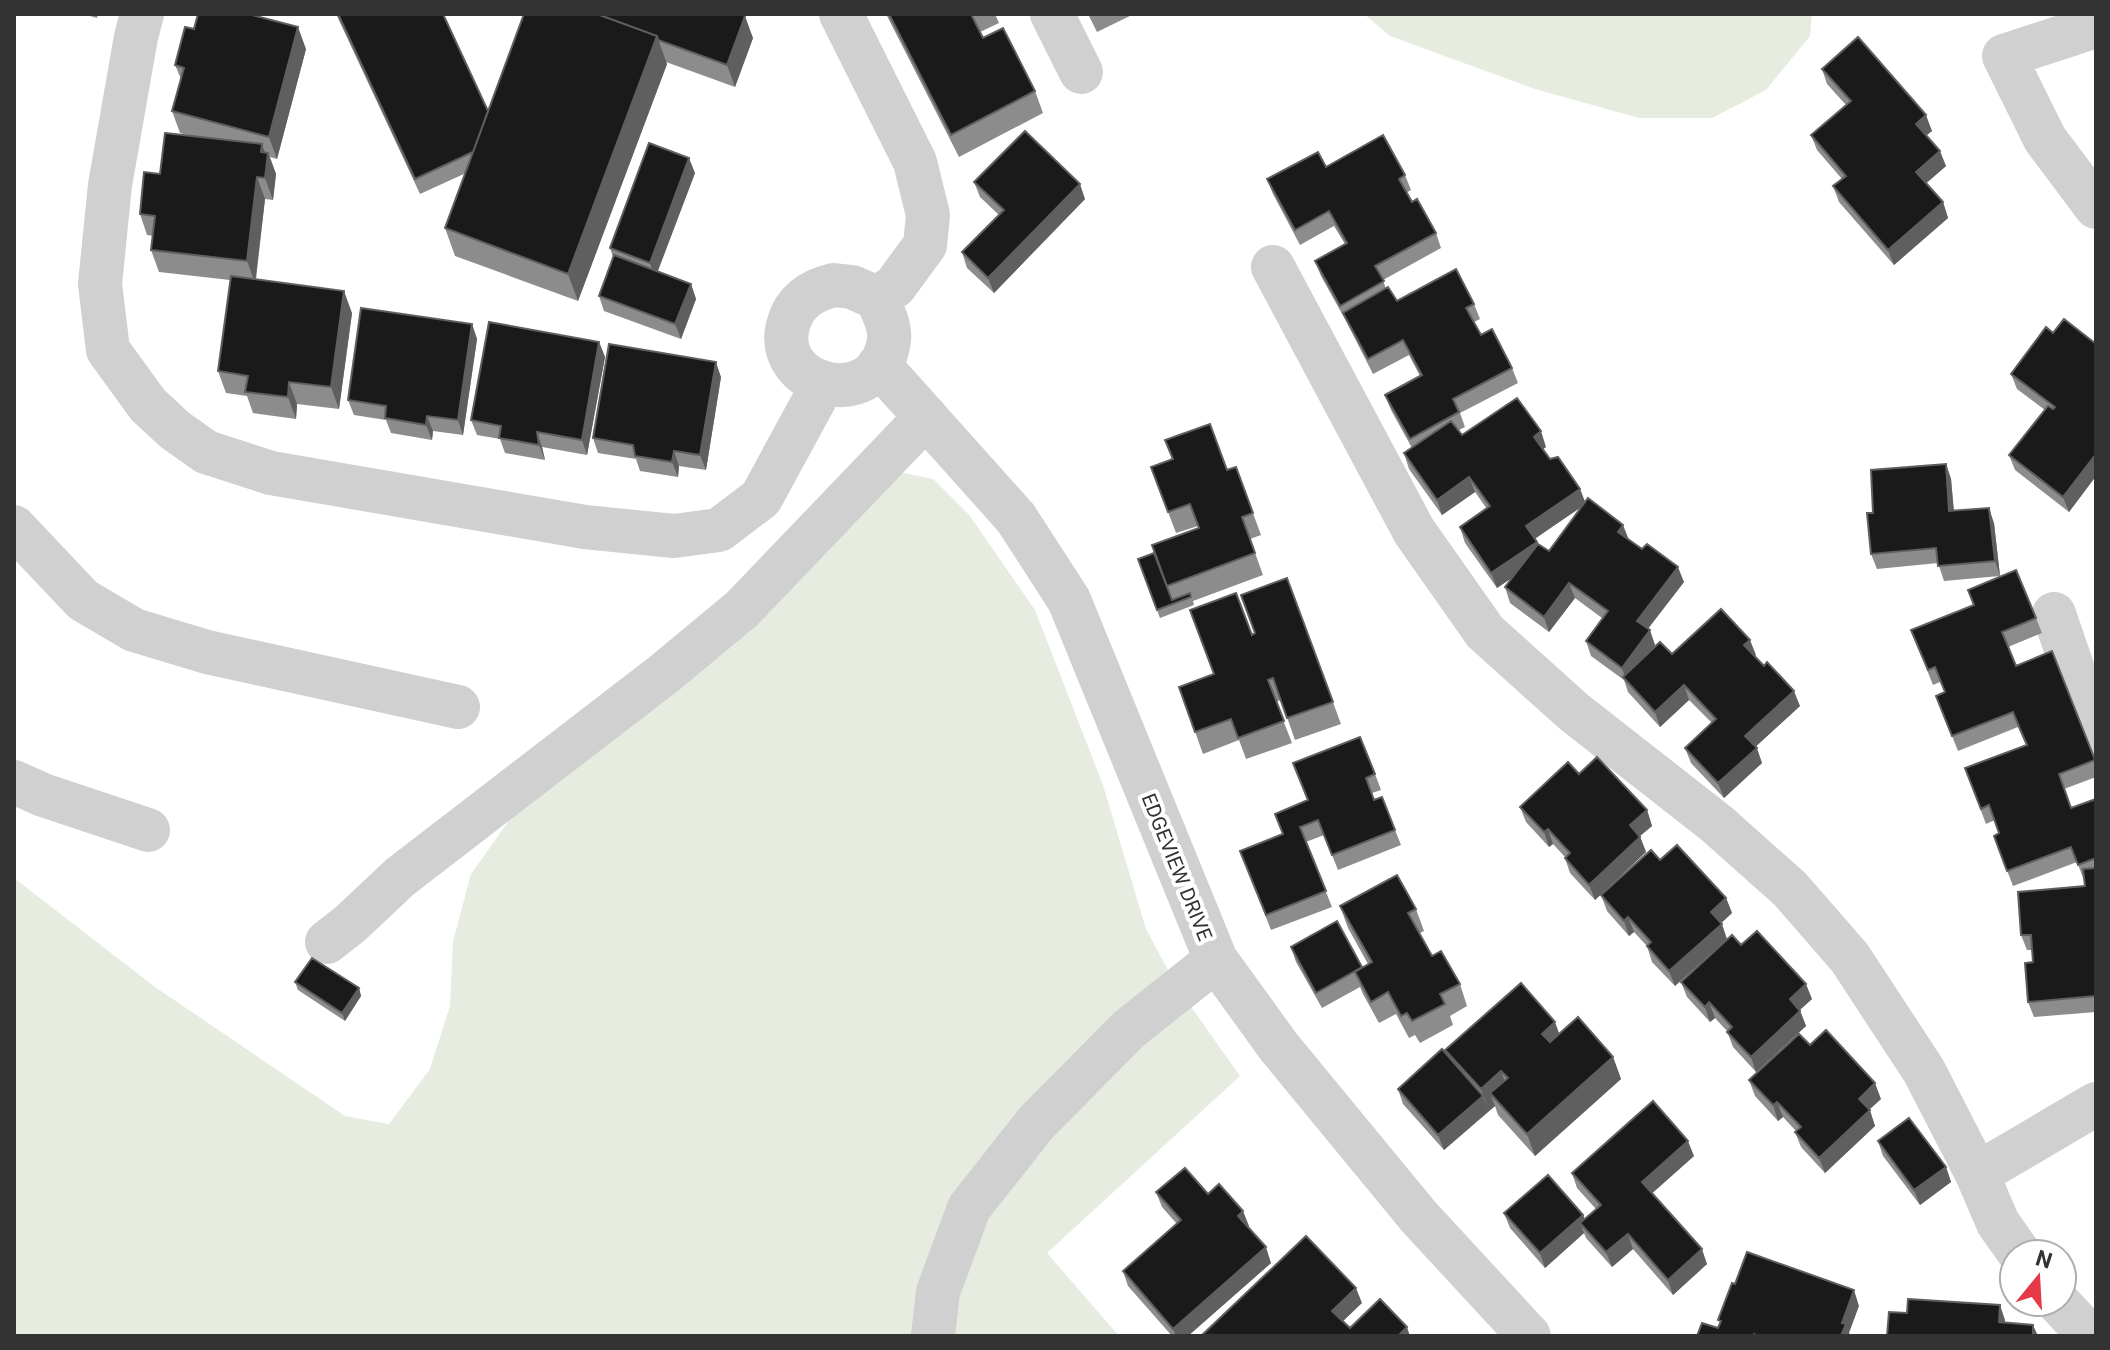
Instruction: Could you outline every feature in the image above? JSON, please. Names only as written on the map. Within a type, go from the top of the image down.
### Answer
[{"type":"street","points":[[142,14],[110,185],[101,270],[108,350],[148,405],[175,430],[206,452],[271,473],[585,527],[674,536],[719,530],[761,498],[823,384]]},
{"type":"street","points":[[841,14],[915,162],[928,215],[925,245],[895,286],[877,298]]},
{"type":"street","points":[[1052,14],[1081,72]]},
{"type":"street","points":[[2096,26],[2004,56],[2045,139],[2096,207]]},
{"type":"street","points":[[1273,267],[1414,531],[1485,632],[1574,712],[1717,824],[1790,889],[1850,958],[1924,1071],[1977,1174],[1998,1223],[2009,1238]]},
{"type":"street","points":[[834,285],[852,287],[877,298],[887,323],[889,340],[879,365],[862,381],[846,386],[823,384],[802,373],[793,359],[788,344],[792,313],[817,289],[834,285]]},
{"type":"street","name":"EDGEVIEW DRIVE","points":[[879,365],[1016,518],[1069,600],[1216,960],[1279,1047],[1419,1217],[1529,1336]]},
{"type":"street","points":[[327,942],[400,877],[665,673],[742,609],[926,417]]},
{"type":"street","points":[[14,527],[83,600],[134,630],[207,652],[458,707]]},
{"type":"street","points":[[2054,614],[2096,737]]},
{"type":"street","points":[[14,782],[43,795],[148,830]]},
{"type":"street","points":[[933,1336],[938,1292],[969,1208],[1036,1123],[1129,1029],[1216,960]]},
{"type":"street","points":[[1977,1174],[2096,1104]]},
{"type":"street","points":[[2073,1318],[2090,1336]]},
{"type":"shaded area","points":[[1364,14],[1812,14],[1810,36],[1766,90],[1712,118],[1639,118],[1535,89],[1390,36]]},
{"type":"shaded area","points":[[904,473],[933,479],[970,516],[1035,610],[1103,785],[1146,929],[1177,987],[1240,1076],[1047,1253],[1119,1336],[14,1336],[14,878],[155,987],[345,1116],[389,1124],[430,1069],[450,1006],[453,941],[471,874],[518,808],[663,702],[876,488]]},
{"type":"building","points":[[198,14],[248,14],[298,27],[269,137],[172,111],[184,68],[175,65],[185,27],[194,29]]},
{"type":"building","points":[[338,14],[443,14],[488,111],[473,152],[415,179]]},
{"type":"building","points":[[524,14],[597,14],[657,36],[568,274],[445,228]]},
{"type":"building","points":[[597,14],[740,14],[745,16],[727,65]]},
{"type":"building","points":[[889,14],[971,14],[983,38],[1003,28],[1035,91],[951,135]]},
{"type":"building","points":[[1858,37],[1926,115],[1916,124],[1940,151],[1916,172],[1943,202],[1888,250],[1833,186],[1846,176],[1811,135],[1851,101],[1822,69]]},
{"type":"building","points":[[1025,131],[1080,184],[988,278],[962,252],[1004,210],[974,182]]},
{"type":"building","points":[[165,133],[262,144],[261,152],[268,153],[265,178],[257,177],[247,261],[151,250],[155,216],[140,214],[144,172],[160,174]]},
{"type":"building","points":[[1383,135],[1405,175],[1399,179],[1412,202],[1417,199],[1436,233],[1375,266],[1384,281],[1340,306],[1315,261],[1347,243],[1329,211],[1295,230],[1267,179],[1318,152],[1326,167]]},
{"type":"building","points":[[649,143],[689,158],[650,263],[610,248]]},
{"type":"building","points":[[614,255],[691,284],[675,324],[599,296]]},
{"type":"building","points":[[1456,269],[1474,304],[1466,308],[1481,335],[1492,329],[1512,368],[1453,399],[1459,412],[1410,439],[1385,395],[1422,375],[1403,340],[1368,359],[1343,313],[1388,287],[1397,301]]},
{"type":"building","points":[[231,276],[344,291],[331,387],[289,382],[288,397],[245,392],[248,376],[218,371]]},
{"type":"building","points":[[361,308],[472,324],[458,420],[427,416],[426,425],[385,418],[386,406],[348,400]]},
{"type":"building","points":[[2064,319],[2096,344],[2096,454],[2063,497],[2009,455],[2048,406],[2055,407],[2011,374],[2046,327],[2053,333]]},
{"type":"building","points":[[489,322],[599,342],[582,440],[537,432],[539,445],[499,438],[501,426],[471,420]]},
{"type":"building","points":[[609,344],[716,362],[700,455],[674,451],[672,462],[635,456],[633,445],[593,438]]},
{"type":"building","points":[[1517,398],[1541,431],[1534,437],[1550,459],[1558,457],[1580,489],[1526,526],[1537,542],[1491,573],[1460,527],[1490,506],[1469,477],[1437,500],[1404,453],[1451,421],[1462,435]]},
{"type":"building","points":[[1210,424],[1227,470],[1236,467],[1253,513],[1242,517],[1255,553],[1167,586],[1152,545],[1199,528],[1190,504],[1168,512],[1151,467],[1173,459],[1165,440]]},
{"type":"building","points":[[1946,464],[1949,511],[1989,508],[1995,561],[1938,566],[1936,548],[1871,554],[1867,513],[1873,513],[1871,470]]},
{"type":"building","points":[[1588,498],[1623,525],[1618,532],[1642,549],[1647,544],[1678,567],[1637,621],[1650,630],[1622,668],[1586,641],[1608,611],[1569,583],[1544,617],[1505,587],[1538,544],[1549,551]]},
{"type":"building","points":[[1154,553],[1172,600],[1190,593],[1191,597],[1157,610],[1138,559]]},
{"type":"building","points":[[2016,570],[2036,618],[2002,632],[2016,666],[2052,651],[2095,760],[2059,774],[2071,808],[2096,799],[2096,858],[2078,865],[2071,847],[2007,871],[1994,836],[1999,833],[1989,805],[1981,809],[1965,768],[2027,745],[2013,712],[1952,736],[1936,696],[1945,692],[1935,667],[1928,670],[1911,630],[1974,605],[1968,590]]},
{"type":"building","points":[[1287,578],[1333,702],[1287,718],[1273,678],[1268,680],[1284,721],[1238,738],[1231,719],[1195,732],[1179,687],[1214,674],[1190,610],[1236,593],[1252,635],[1255,633],[1241,595]]},
{"type":"building","points":[[1721,609],[1750,640],[1744,645],[1764,666],[1767,662],[1794,691],[1745,736],[1757,748],[1718,783],[1685,748],[1716,719],[1684,685],[1655,712],[1623,677],[1660,642],[1672,654]]},
{"type":"building","points":[[1360,737],[1375,774],[1366,778],[1374,800],[1382,797],[1395,830],[1332,855],[1318,820],[1300,827],[1326,891],[1266,915],[1240,851],[1283,834],[1275,814],[1308,800],[1293,763]]},
{"type":"building","points":[[1597,757],[1647,810],[1630,825],[1640,837],[1589,885],[1565,858],[1570,853],[1548,829],[1544,832],[1520,807],[1568,762],[1579,774]]},
{"type":"building","points":[[1677,845],[1726,898],[1711,912],[1722,924],[1669,971],[1647,946],[1651,942],[1628,917],[1624,921],[1601,895],[1651,850],[1660,860]]},
{"type":"building","points":[[2096,868],[2096,1005],[2095,996],[2028,1002],[2025,963],[2033,962],[2031,935],[2021,935],[2018,892],[2085,886],[2083,869]]},
{"type":"building","points":[[1397,875],[1416,909],[1408,913],[1432,956],[1441,951],[1460,984],[1440,994],[1445,1004],[1412,1021],[1407,1013],[1401,1016],[1388,992],[1371,1002],[1355,972],[1372,962],[1340,906]]},
{"type":"building","points":[[1337,921],[1362,967],[1316,993],[1291,947]]},
{"type":"building","points":[[1757,931],[1806,984],[1790,999],[1800,1011],[1751,1057],[1727,1032],[1732,1027],[1709,1002],[1705,1007],[1681,982],[1732,935],[1741,945]]},
{"type":"building","points":[[312,958],[359,988],[342,1013],[295,982]]},
{"type":"building","points":[[1521,983],[1555,1022],[1542,1034],[1550,1042],[1578,1017],[1613,1057],[1527,1134],[1490,1093],[1508,1078],[1501,1071],[1481,1089],[1445,1050]]},
{"type":"building","points":[[1826,1030],[1875,1083],[1859,1099],[1870,1110],[1819,1158],[1795,1132],[1801,1127],[1777,1102],[1773,1105],[1749,1080],[1799,1034],[1810,1045]]},
{"type":"building","points":[[1442,1049],[1483,1096],[1438,1135],[1398,1089]]},
{"type":"building","points":[[1653,1101],[1688,1141],[1642,1182],[1702,1249],[1668,1280],[1628,1234],[1606,1252],[1580,1223],[1601,1205],[1572,1173]]},
{"type":"building","points":[[1909,1118],[1946,1167],[1914,1190],[1878,1141]]},
{"type":"building","points":[[1185,1168],[1208,1194],[1219,1184],[1243,1211],[1238,1216],[1266,1247],[1173,1329],[1123,1271],[1181,1220],[1156,1192]]},
{"type":"building","points":[[1548,1175],[1583,1215],[1540,1253],[1504,1213]]},
{"type":"building","points":[[1306,1236],[1356,1288],[1332,1311],[1350,1328],[1380,1299],[1407,1327],[1398,1336],[1201,1336]]},
{"type":"building","points":[[1747,1252],[1854,1290],[1842,1323],[1846,1324],[1841,1336],[1697,1336],[1702,1323],[1718,1328],[1732,1283],[1735,1284]]},
{"type":"building","points":[[1908,1299],[1998,1305],[1999,1322],[2033,1325],[2033,1336],[1887,1336],[1889,1312],[1907,1313]]}]
